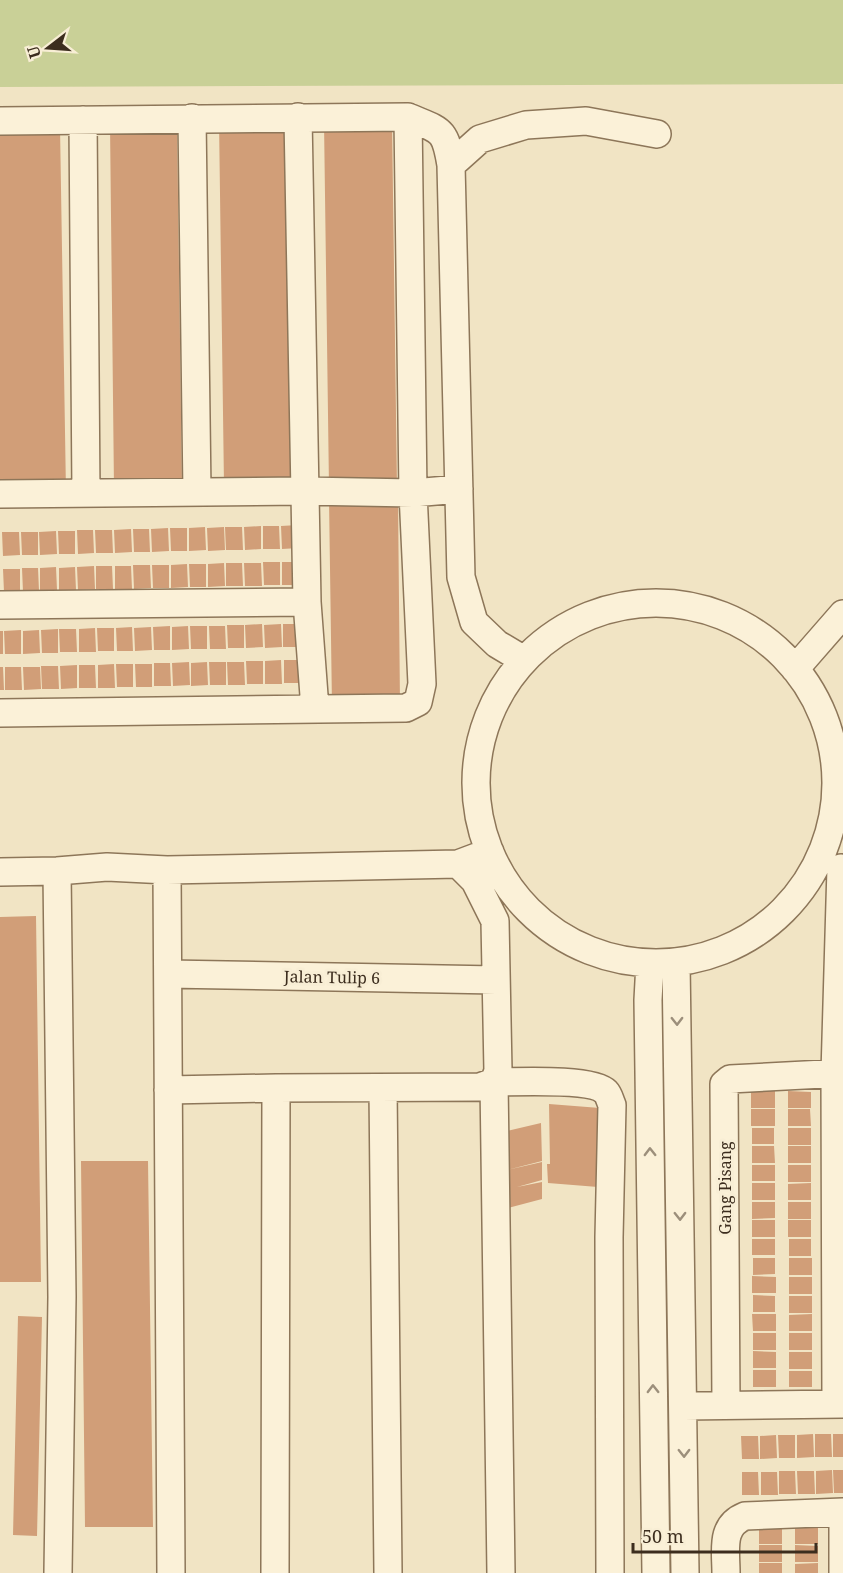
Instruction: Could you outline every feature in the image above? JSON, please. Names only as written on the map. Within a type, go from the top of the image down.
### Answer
[{"type":"street","points":[[298,117],[307,602],[315,709]]},
{"type":"street","points":[[0,712],[406,708],[418,702],[422,684],[413,493],[408,117]]},
{"type":"street","points":[[0,121],[408,117],[443,135],[447,142],[451,165],[460,577],[474,622],[497,644],[524,660]]},
{"type":"street","points":[[192,118],[197,492]]},
{"type":"street","points":[[83,120],[86,493]]},
{"type":"street","points":[[451,165],[480,139],[526,125],[586,121],[657,134]]},
{"type":"street","points":[[0,494],[305,491],[413,493],[459,489]]},
{"type":"street","points":[[0,605],[307,602]]},
{"type":"street","points":[[684,1406],[839,1404],[841,967],[833,866],[827,840],[836,789],[835,764],[830,738],[822,714],[810,691],[795,669],[772,645],[736,621],[712,611],[662,602],[636,603],[611,608],[564,627],[524,660],[508,680],[495,702],[485,726],[479,751],[477,776],[477,802],[490,852],[502,875],[534,915],[576,945],[625,960],[663,963],[701,958],[726,950],[769,924],[804,886],[833,866]]},
{"type":"street","points":[[795,669],[843,614]]},
{"type":"street","points":[[0,872],[107,867],[167,870],[458,864],[490,852]]},
{"type":"street","points":[[458,864],[476,881],[495,921],[498,1071],[494,1082],[501,1573]]},
{"type":"street","points":[[167,870],[171,1573]]},
{"type":"street","points":[[57,871],[62,1297],[58,1573]]},
{"type":"street","points":[[656,1573],[648,1000],[663,963]]},
{"type":"street","points":[[663,963],[684,1406],[686,1573]]},
{"type":"street","name":"Jalan Tulip 6","points":[[168,974],[496,980]]},
{"type":"street","name":"Gang Pisang","points":[[726,1405],[724,1084],[730,1079],[839,1073]]},
{"type":"street","points":[[168,1090],[480,1087],[494,1082],[577,1083],[597,1086],[607,1092],[612,1105],[609,1237],[610,1573]]},
{"type":"street","points":[[275,1573],[276,1088]]},
{"type":"street","points":[[382,1088],[388,1573]]},
{"type":"street","points":[[609,1237],[651,1238]]},
{"type":"street","points":[[726,1573],[726,1536],[730,1525],[737,1519],[744,1516],[843,1512],[843,1573]]},
{"type":"street","points":[[610,1515],[655,1513]]},
{"type":"green space","points":[[0,0],[843,0],[843,84],[0,87]]},
{"type":"building","points":[[287,119],[292,485],[224,486],[219,120]]},
{"type":"building","points":[[392,121],[397,487],[329,487],[324,122]]},
{"type":"building","points":[[177,123],[182,488],[114,489],[110,124]]},
{"type":"building","points":[[0,127],[60,127],[66,492],[0,493]]},
{"type":"building","points":[[398,498],[400,705],[332,706],[329,499]]},
{"type":"building","points":[[298,525],[299,548],[282,549],[281,526]]},
{"type":"building","points":[[261,526],[261,549],[245,550],[244,527]]},
{"type":"building","points":[[263,526],[279,526],[280,549],[263,549]]},
{"type":"building","points":[[205,527],[206,550],[189,551],[189,528]]},
{"type":"building","points":[[224,527],[225,550],[208,551],[207,528]]},
{"type":"building","points":[[225,527],[242,527],[243,550],[226,550]]},
{"type":"building","points":[[168,528],[169,551],[152,552],[151,529]]},
{"type":"building","points":[[170,528],[187,528],[187,551],[171,551]]},
{"type":"building","points":[[131,529],[132,552],[115,553],[114,530]]},
{"type":"building","points":[[133,529],[149,529],[150,552],[134,552]]},
{"type":"building","points":[[77,530],[93,530],[94,553],[78,554]]},
{"type":"building","points":[[95,530],[112,530],[113,553],[96,553]]},
{"type":"building","points":[[56,531],[57,554],[40,555],[39,532]]},
{"type":"building","points":[[58,531],[75,531],[75,554],[59,554]]},
{"type":"building","points":[[2,532],[19,532],[20,555],[3,556]]},
{"type":"building","points":[[21,532],[38,532],[38,555],[22,555]]},
{"type":"building","points":[[263,562],[280,562],[280,585],[264,585]]},
{"type":"building","points":[[282,562],[299,562],[299,585],[282,585]]},
{"type":"building","points":[[224,563],[225,586],[208,587],[208,564]]},
{"type":"building","points":[[226,563],[242,563],[243,586],[226,586]]},
{"type":"building","points":[[244,563],[261,563],[262,586],[245,586]]},
{"type":"building","points":[[187,564],[188,587],[171,588],[171,565]]},
{"type":"building","points":[[189,564],[206,564],[206,587],[190,587]]},
{"type":"building","points":[[133,565],[150,565],[151,588],[134,589]]},
{"type":"building","points":[[152,565],[169,565],[169,588],[153,588]]},
{"type":"building","points":[[94,566],[95,589],[78,590],[77,567]]},
{"type":"building","points":[[96,566],[112,566],[113,589],[96,589]]},
{"type":"building","points":[[115,566],[131,566],[132,589],[115,589]]},
{"type":"building","points":[[56,567],[57,590],[40,591],[40,568]]},
{"type":"building","points":[[75,567],[76,590],[59,591],[59,568]]},
{"type":"building","points":[[22,568],[38,568],[39,591],[23,592]]},
{"type":"building","points":[[3,569],[20,569],[20,592],[4,592]]},
{"type":"building","points":[[262,624],[263,647],[246,648],[245,625]]},
{"type":"building","points":[[281,624],[282,647],[265,648],[264,625]]},
{"type":"building","points":[[283,624],[299,624],[300,647],[283,647]]},
{"type":"building","points":[[227,625],[244,625],[244,648],[228,648]]},
{"type":"building","points":[[170,626],[170,650],[154,650],[153,627]]},
{"type":"building","points":[[188,626],[189,649],[172,650],[172,627]]},
{"type":"building","points":[[190,626],[207,626],[207,649],[191,649]]},
{"type":"building","points":[[209,626],[225,626],[226,649],[210,649]]},
{"type":"building","points":[[132,627],[133,651],[117,651],[116,628]]},
{"type":"building","points":[[151,627],[152,650],[135,651],[134,628]]},
{"type":"building","points":[[95,628],[96,652],[79,652],[79,629]]},
{"type":"building","points":[[97,628],[114,628],[114,651],[98,651]]},
{"type":"building","points":[[58,629],[58,653],[42,653],[41,630]]},
{"type":"building","points":[[59,629],[76,629],[77,652],[60,652]]},
{"type":"building","points":[[21,630],[21,654],[5,654],[4,631]]},
{"type":"building","points":[[39,630],[40,653],[23,654],[23,631]]},
{"type":"building","points":[[0,631],[3,631],[3,654],[0,654]]},
{"type":"building","points":[[281,660],[282,684],[265,684],[265,661]]},
{"type":"building","points":[[284,660],[300,660],[301,683],[284,683]]},
{"type":"building","points":[[246,661],[263,661],[263,684],[247,684]]},
{"type":"building","points":[[189,662],[190,685],[173,686],[172,663]]},
{"type":"building","points":[[207,662],[208,685],[191,686],[191,663]]},
{"type":"building","points":[[209,662],[226,662],[226,685],[210,685]]},
{"type":"building","points":[[227,662],[244,662],[245,685],[228,685]]},
{"type":"building","points":[[154,663],[170,663],[171,686],[154,686]]},
{"type":"building","points":[[114,664],[115,688],[98,688],[98,665]]},
{"type":"building","points":[[116,664],[133,664],[133,687],[117,687]]},
{"type":"building","points":[[135,664],[152,664],[152,687],[136,687]]},
{"type":"building","points":[[77,665],[77,688],[61,689],[60,666]]},
{"type":"building","points":[[79,665],[95,665],[96,688],[79,688]]},
{"type":"building","points":[[41,666],[58,666],[59,689],[42,689]]},
{"type":"building","points":[[0,667],[3,667],[4,690],[0,690]]},
{"type":"building","points":[[5,667],[21,667],[22,690],[5,690]]},
{"type":"building","points":[[23,667],[40,667],[41,689],[24,690]]},
{"type":"building","points":[[36,916],[41,1282],[0,1282],[0,917]]},
{"type":"building","points":[[751,1091],[775,1091],[775,1108],[751,1108]]},
{"type":"building","points":[[788,1091],[811,1092],[811,1108],[788,1108]]},
{"type":"building","points":[[549,1104],[600,1108],[598,1187],[548,1183]]},
{"type":"building","points":[[751,1109],[775,1109],[775,1126],[751,1126]]},
{"type":"building","points":[[788,1109],[810,1109],[811,1126],[788,1126]]},
{"type":"building","points":[[541,1123],[542,1161],[503,1171],[542,1162],[542,1180],[517,1187],[542,1182],[542,1199],[501,1210],[499,1133]]},
{"type":"building","points":[[752,1128],[774,1128],[774,1144],[752,1144]]},
{"type":"building","points":[[788,1128],[811,1128],[811,1145],[788,1145]]},
{"type":"building","points":[[752,1146],[774,1146],[775,1163],[752,1163]]},
{"type":"building","points":[[788,1146],[811,1146],[811,1163],[788,1163]]},
{"type":"building","points":[[81,1161],[148,1161],[153,1527],[85,1527]]},
{"type":"building","points":[[752,1165],[775,1165],[775,1181],[752,1181]]},
{"type":"building","points":[[788,1165],[811,1165],[811,1182],[788,1182]]},
{"type":"building","points":[[752,1183],[775,1183],[775,1200],[752,1200]]},
{"type":"building","points":[[811,1183],[811,1200],[788,1200],[788,1184]]},
{"type":"building","points":[[752,1202],[775,1202],[775,1218],[752,1219]]},
{"type":"building","points":[[788,1202],[811,1202],[811,1219],[788,1219]]},
{"type":"building","points":[[752,1220],[775,1220],[775,1237],[752,1237]]},
{"type":"building","points":[[788,1220],[811,1220],[811,1237],[788,1237]]},
{"type":"building","points":[[752,1239],[775,1239],[775,1255],[752,1255]]},
{"type":"building","points":[[789,1239],[811,1239],[811,1256],[789,1256]]},
{"type":"building","points":[[753,1258],[775,1258],[775,1274],[753,1275]]},
{"type":"building","points":[[789,1258],[812,1258],[812,1275],[789,1275]]},
{"type":"building","points":[[752,1276],[776,1277],[776,1293],[752,1293]]},
{"type":"building","points":[[789,1277],[812,1277],[812,1294],[789,1294]]},
{"type":"building","points":[[753,1295],[775,1296],[775,1312],[753,1312]]},
{"type":"building","points":[[789,1296],[812,1296],[812,1313],[789,1313]]},
{"type":"building","points":[[752,1314],[776,1314],[776,1331],[753,1331]]},
{"type":"building","points":[[812,1314],[812,1331],[789,1331],[789,1315]]},
{"type":"building","points":[[18,1316],[42,1317],[37,1536],[13,1535]]},
{"type":"building","points":[[753,1333],[776,1333],[776,1350],[753,1350]]},
{"type":"building","points":[[789,1333],[812,1333],[812,1350],[789,1350]]},
{"type":"building","points":[[753,1351],[776,1352],[776,1368],[753,1368]]},
{"type":"building","points":[[789,1352],[812,1352],[812,1369],[789,1369]]},
{"type":"building","points":[[753,1370],[776,1370],[776,1387],[753,1387]]},
{"type":"building","points":[[789,1371],[812,1371],[812,1387],[789,1387]]},
{"type":"building","points":[[813,1434],[814,1457],[797,1458],[797,1435]]},
{"type":"building","points":[[815,1434],[831,1434],[832,1457],[815,1457]]},
{"type":"building","points":[[833,1434],[843,1434],[843,1457],[833,1457]]},
{"type":"building","points":[[776,1435],[777,1458],[760,1459],[760,1436]]},
{"type":"building","points":[[778,1435],[795,1435],[795,1458],[779,1458]]},
{"type":"building","points":[[741,1436],[758,1436],[759,1459],[742,1459]]},
{"type":"building","points":[[832,1470],[833,1493],[816,1494],[816,1471]]},
{"type":"building","points":[[833,1470],[843,1470],[843,1493],[834,1493]]},
{"type":"building","points":[[779,1471],[795,1471],[796,1494],[779,1494]]},
{"type":"building","points":[[797,1471],[814,1471],[815,1494],[798,1494]]},
{"type":"building","points":[[742,1472],[758,1472],[759,1495],[742,1495]]},
{"type":"building","points":[[761,1472],[777,1472],[778,1495],[761,1495]]},
{"type":"building","points":[[759,1527],[782,1527],[782,1544],[759,1544]]},
{"type":"building","points":[[795,1527],[818,1527],[818,1544],[795,1544]]},
{"type":"building","points":[[759,1545],[782,1545],[782,1562],[759,1562]]},
{"type":"building","points":[[795,1545],[818,1546],[818,1562],[795,1562]]},
{"type":"building","points":[[759,1563],[782,1563],[782,1573],[759,1573]]},
{"type":"building","points":[[818,1563],[818,1573],[795,1573],[795,1564]]}]
